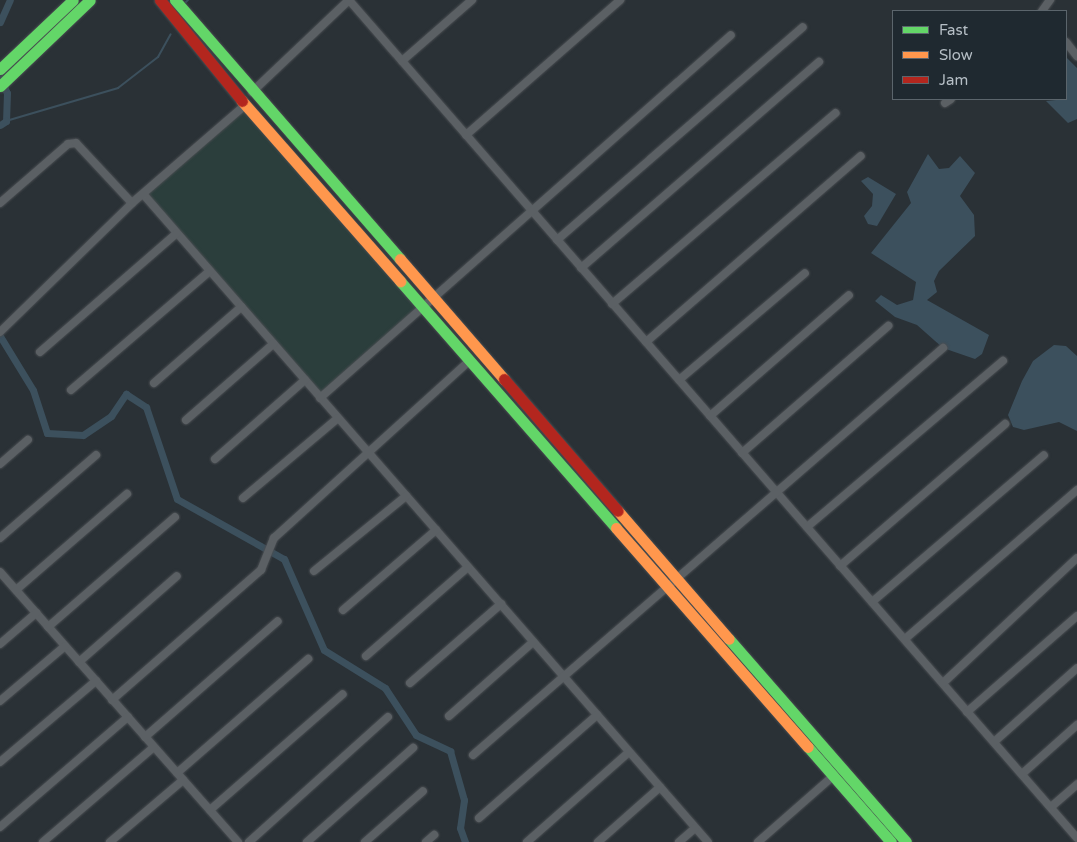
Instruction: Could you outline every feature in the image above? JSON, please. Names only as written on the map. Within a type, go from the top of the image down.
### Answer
[{"type":"street","points":[[1,82],[50,30],[73,0]]},
{"type":"street","points":[[0,68],[90,0]]},
{"type":"street","points":[[160,0],[245,106],[891,842]]},
{"type":"street","points":[[175,0],[252,92],[906,842]]},
{"type":"street","points":[[0,332],[132,203],[144,195],[245,106],[252,92],[349,0],[1077,838]]},
{"type":"street","points":[[402,61],[472,0]]},
{"type":"street","points":[[466,135],[620,0]]},
{"type":"street","points":[[557,240],[803,27]]},
{"type":"street","points":[[320,398],[433,300],[731,34]]},
{"type":"street","points":[[1067,43],[1077,56]]},
{"type":"street","points":[[582,268],[819,62]]},
{"type":"street","points":[[612,304],[836,114]]},
{"type":"street","points":[[0,203],[68,144],[76,143],[132,203]]},
{"type":"street","points":[[646,342],[861,156]]},
{"type":"street","points":[[144,195],[708,842]]},
{"type":"street","points":[[40,352],[177,233]]},
{"type":"street","points":[[71,390],[210,271]]},
{"type":"street","points":[[679,380],[804,273]]},
{"type":"street","points":[[710,416],[849,295]]},
{"type":"street","points":[[154,383],[241,307]]},
{"type":"street","points":[[742,453],[888,326]]},
{"type":"street","points":[[186,420],[273,344]]},
{"type":"street","points":[[473,755],[775,490],[943,348]]},
{"type":"street","points":[[807,527],[1003,360]]},
{"type":"street","points":[[112,700],[261,570],[274,538],[468,361]]},
{"type":"street","points":[[216,459],[305,380]]},
{"type":"street","points":[[243,498],[338,418]]},
{"type":"street","points":[[840,566],[1005,424]]},
{"type":"street","points":[[0,464],[28,440]]},
{"type":"street","points":[[0,538],[96,455]]},
{"type":"street","points":[[872,602],[1044,455]]},
{"type":"street","points":[[905,639],[1077,490]]},
{"type":"street","points":[[16,590],[127,494]]},
{"type":"street","points":[[314,571],[406,496]]},
{"type":"street","points":[[48,627],[175,517]]},
{"type":"street","points":[[343,610],[436,530]]},
{"type":"street","points":[[943,683],[1077,558]]},
{"type":"street","points":[[366,656],[468,567]]},
{"type":"street","points":[[0,572],[238,842]]},
{"type":"street","points":[[79,662],[177,576]]},
{"type":"street","points":[[410,683],[500,604]]},
{"type":"street","points":[[0,644],[36,613]]},
{"type":"street","points":[[967,712],[1077,616]]},
{"type":"street","points":[[145,737],[278,621]]},
{"type":"street","points":[[449,716],[533,642]]},
{"type":"street","points":[[0,702],[64,646]]},
{"type":"street","points":[[177,773],[308,659]]},
{"type":"street","points":[[994,742],[1077,668]]},
{"type":"street","points":[[0,762],[96,681]]},
{"type":"street","points":[[210,810],[342,694]]},
{"type":"street","points":[[479,818],[597,715]]},
{"type":"street","points":[[0,827],[128,717]]},
{"type":"street","points":[[249,842],[388,718]]},
{"type":"street","points":[[1022,774],[1077,725]]},
{"type":"street","points":[[43,842],[154,747]]},
{"type":"street","points":[[307,842],[413,748]]},
{"type":"street","points":[[526,842],[629,752]]},
{"type":"street","points":[[758,842],[833,776]]},
{"type":"street","points":[[110,842],[183,780]]},
{"type":"street","points":[[1051,807],[1077,784]]},
{"type":"street","points":[[598,842],[660,787]]},
{"type":"street","points":[[365,842],[423,791]]},
{"type":"street","points":[[679,842],[695,828]]},
{"type":"street","points":[[426,842],[434,835]]},
{"type":"green space","points":[[245,105],[421,308],[320,397],[143,194]]},
{"type":"water","points":[[1067,58],[1077,68],[1077,119],[1068,123],[1046,101],[1067,100]]},
{"type":"water","points":[[928,154],[939,169],[949,168],[960,156],[975,173],[960,196],[974,215],[975,236],[939,271],[934,281],[937,292],[927,300],[989,335],[982,354],[975,359],[943,348],[917,325],[895,317],[875,301],[881,295],[897,305],[913,300],[916,282],[871,253],[911,203],[907,192]]},
{"type":"water","points":[[868,177],[896,194],[877,226],[868,224],[864,216],[872,206],[873,194],[861,181]]},
{"type":"water","points":[[1054,345],[1066,346],[1077,356],[1077,431],[1059,422],[1024,430],[1013,427],[1008,415],[1022,381],[1033,361]]},
{"type":"waterway","points":[[0,22],[10,0]]},
{"type":"waterway","points":[[6,121],[118,88],[158,57],[171,34]]},
{"type":"waterway","points":[[0,76],[7,93],[6,121],[0,125]]},
{"type":"waterway","points":[[0,336],[33,390],[47,433],[83,435],[111,416],[126,394],[146,407],[177,499],[284,559],[324,650],[385,688],[416,735],[450,751],[464,800],[460,828],[465,842]]},
{"type":"traffic: fast","points":[[0,69],[73,0]]},
{"type":"traffic: fast","points":[[0,86],[90,0]]},
{"type":"traffic: fast","points":[[175,0],[400,259]]},
{"type":"traffic: fast","points":[[400,281],[616,528]]},
{"type":"traffic: fast","points":[[729,639],[906,842]]},
{"type":"traffic: fast","points":[[808,747],[891,842]]},
{"type":"traffic: slow","points":[[242,101],[400,281]]},
{"type":"traffic: slow","points":[[400,259],[504,379]]},
{"type":"traffic: slow","points":[[618,511],[729,639]]},
{"type":"traffic: slow","points":[[616,528],[808,747]]},
{"type":"traffic: jam","points":[[160,0],[242,101]]},
{"type":"traffic: jam","points":[[504,379],[618,511]]}]
